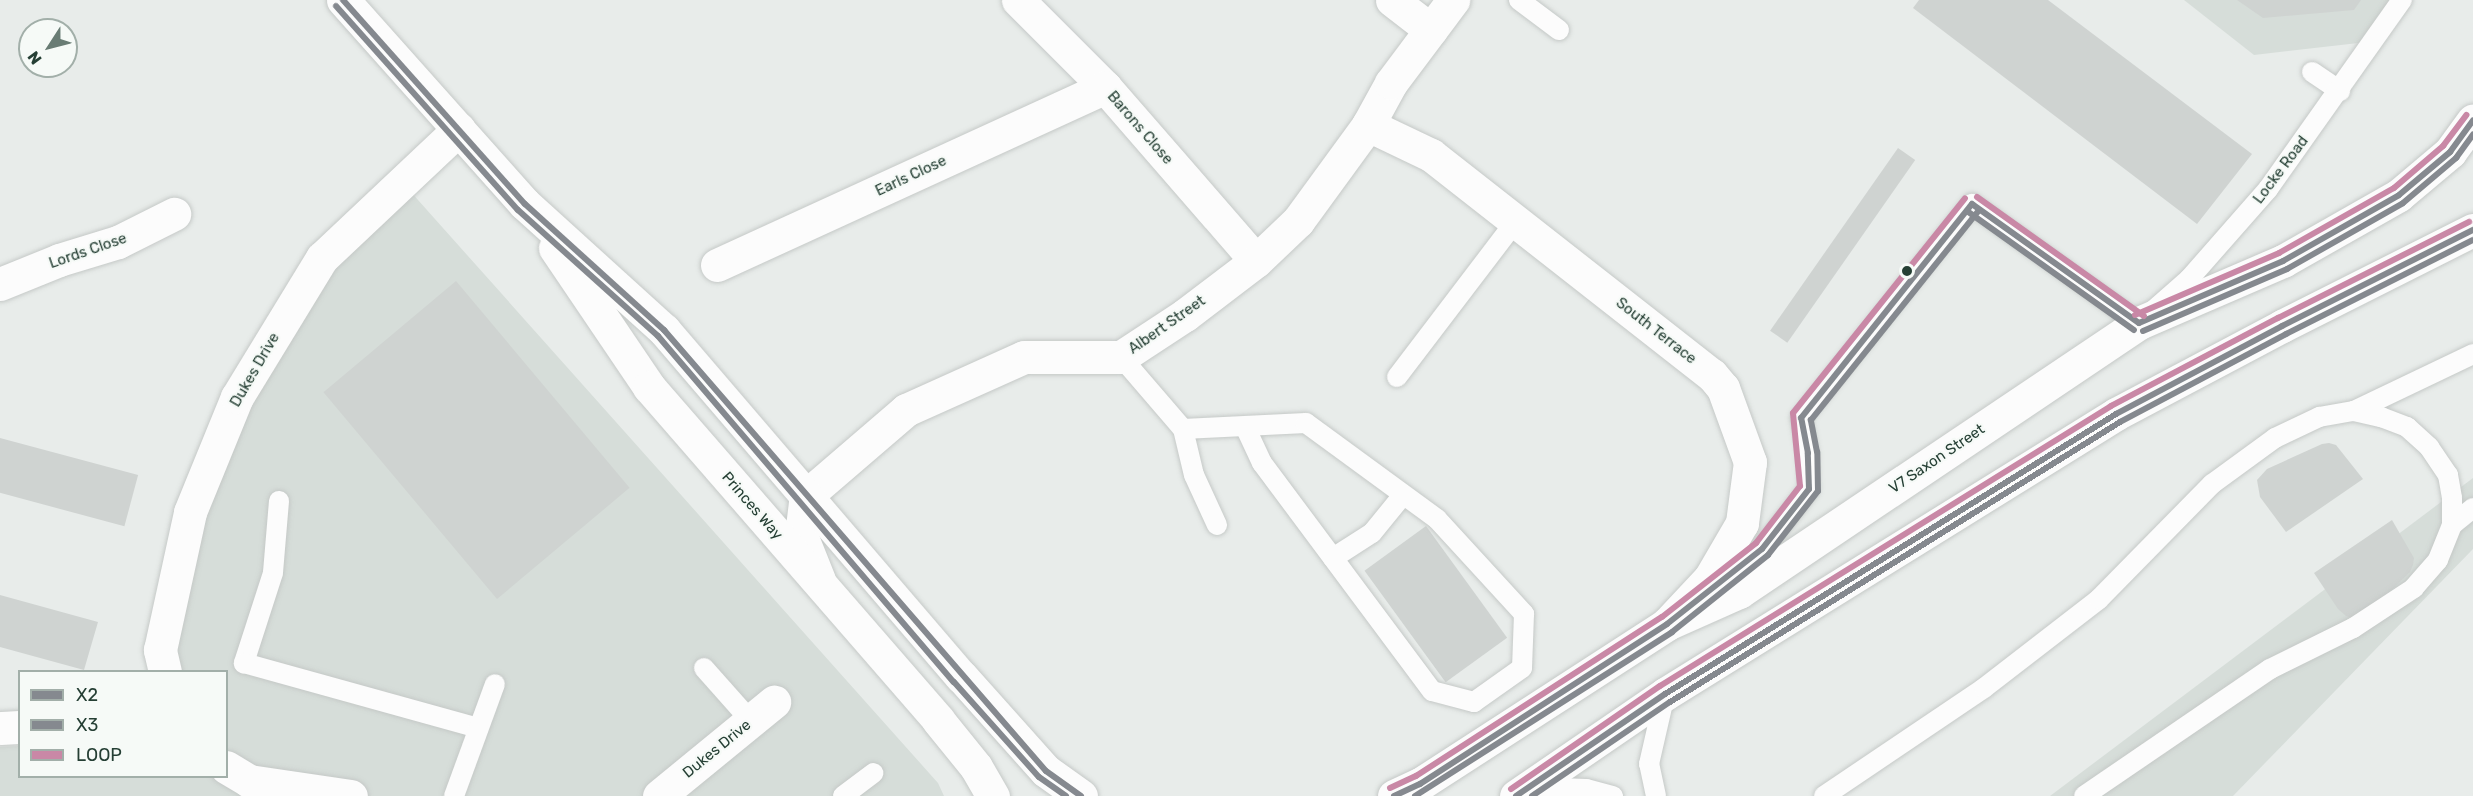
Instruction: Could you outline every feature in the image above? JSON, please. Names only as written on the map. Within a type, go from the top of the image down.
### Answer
[{"type":"street","name":"Princes Way","points":[[343,0],[525,204],[664,330],[1046,771],[1081,796]]},
{"type":"street","name":"Barons Close","points":[[1018,0],[1105,87],[1256,261]]},
{"type":"street","points":[[1392,0],[1431,30]]},
{"type":"street","name":"Albert Street","points":[[806,496],[906,410],[1024,357],[1121,357],[1185,315],[1256,261],[1298,221],[1368,124],[1391,83],[1453,0]]},
{"type":"street","name":"Earls Close","points":[[717,265],[1105,87]]},
{"type":"street","name":"V7 Saxon Street","points":[[1395,796],[1420,784],[1667,624],[1739,592],[2139,323],[2283,261],[2399,195],[2450,152],[2473,120]]},
{"type":"street","name":"South Terrace","points":[[1368,124],[1431,155],[1712,375],[1724,388],[1750,462],[1742,523],[1710,578],[1667,624]]},
{"type":"street","name":"Dukes Drive","points":[[165,670],[160,650],[190,512],[237,397],[322,258],[459,129]]},
{"type":"street","name":"Princes Way","points":[[525,204],[649,387],[976,767],[993,796]]},
{"type":"street","name":"Lords Close","points":[[0,284],[59,260],[118,242],[174,214]]},
{"type":"street","points":[[1523,792],[1665,694],[2116,414],[2282,326],[2473,230]]},
{"type":"street","points":[[806,496],[801,535],[822,587]]},
{"type":"street","name":"Dukes Drive","points":[[659,796],[762,712]]},
{"type":"street","points":[[0,728],[18,727]]},
{"type":"street","points":[[240,781],[351,796]]},
{"type":"lane","points":[[1519,0],[1559,30]]},
{"type":"lane","name":"Locke Road","points":[[2139,323],[2189,279],[2268,189],[2340,91],[2402,0]]},
{"type":"lane","points":[[2312,72],[2340,91]]},
{"type":"lane","points":[[1667,624],[1762,549],[1809,489],[1808,453],[1801,418],[1972,204],[2139,323]]},
{"type":"lane","points":[[1397,377],[1516,221]]},
{"type":"lane","points":[[1824,796],[1984,688],[2099,599],[2212,484],[2275,438],[2319,417],[2354,411],[2473,354]]},
{"type":"lane","points":[[1121,357],[1183,429],[1194,476],[1217,525]]},
{"type":"lane","points":[[2084,796],[2270,669],[2354,628],[2414,588],[2438,560],[2452,525],[2448,475],[2429,447],[2407,427],[2382,417],[2354,411]]},
{"type":"lane","points":[[1183,429],[1306,423],[1437,519],[1524,614],[1522,668],[1474,702],[1432,691],[1262,463],[1245,427]]},
{"type":"lane","points":[[1333,558],[1372,533],[1403,495]]},
{"type":"lane","points":[[279,501],[273,573],[244,663],[478,728]]},
{"type":"lane","points":[[2452,525],[2473,508]]},
{"type":"lane","points":[[704,668],[762,712]]},
{"type":"lane","points":[[454,796],[495,684]]},
{"type":"lane","points":[[1656,796],[1649,765],[1665,694]]},
{"type":"lane","points":[[843,796],[873,773]]},
{"type":"lane","points":[[1523,792],[1587,789],[1613,796]]},
{"type":"shaded area","points":[[2184,0],[2406,0],[2367,42],[2254,55]]},
{"type":"shaded area","points":[[410,191],[938,783],[944,796],[0,796],[0,747],[18,746],[18,778],[228,778],[228,670],[161,670],[229,396],[316,273]]},
{"type":"shaded area","points":[[2473,478],[2473,549],[2233,796],[2050,796]]},
{"type":"building","points":[[1919,0],[2048,0],[2252,154],[2197,224],[1913,8]]},
{"type":"building","points":[[2237,0],[2361,0],[2354,10],[2263,18]]},
{"type":"building","points":[[1898,148],[1915,160],[1787,343],[1770,331]]},
{"type":"building","points":[[456,281],[630,488],[497,599],[323,392]]},
{"type":"building","points":[[0,438],[138,475],[124,526],[0,493]]},
{"type":"building","points":[[2329,443],[2336,445],[2363,479],[2286,532],[2260,497],[2257,480],[2267,469]]},
{"type":"building","points":[[2392,520],[2414,558],[2410,572],[2367,614],[2352,618],[2346,616],[2338,609],[2314,573]]},
{"type":"building","points":[[1426,526],[1507,638],[1446,682],[1365,571]]},
{"type":"building","points":[[0,595],[98,622],[84,670],[0,647]]},
{"type":"transit line","name":"X2","points":[[343,0],[525,204],[664,330],[1046,771],[1081,796]]},
{"type":"transit line","name":"X3","points":[[336,6],[518,210],[658,336],[954,682],[1039,777],[1066,796]]},
{"type":"transit line","name":"LOOP","points":[[2135,315],[2279,253],[2394,188],[2443,146],[2466,115]]},
{"type":"transit line","name":"X2","points":[[2139,323],[2283,261],[2399,195],[2450,152],[2473,120]]},
{"type":"transit line","name":"X3","points":[[2143,331],[2287,269],[2403,203],[2456,158],[2473,135]]},
{"type":"transit line","name":"LOOP","points":[[1977,197],[2144,316]]},
{"type":"transit line","name":"LOOP","points":[[1390,788],[1416,776],[1662,617],[1756,543],[1800,486],[1793,413],[1965,198]]},
{"type":"transit line","name":"X2","points":[[1972,204],[2139,323]]},
{"type":"transit line","name":"X2","points":[[1394,796],[1420,784],[1667,624],[1762,549],[1809,489],[1808,453],[1801,418],[1972,204]]},
{"type":"transit line","name":"X3","points":[[1415,796],[1672,632],[1768,555],[1818,491],[1817,452],[1811,420],[1979,210]]},
{"type":"transit line","name":"X3","points":[[1967,211],[2134,330]]},
{"type":"transit line","name":"LOOP","points":[[1511,789],[1660,686],[2111,406],[2278,318],[2469,222]]},
{"type":"transit line","name":"X2","points":[[1516,796],[1665,694],[2116,414],[2282,326],[2473,230]]},
{"type":"transit line","name":"X3","points":[[1532,796],[1670,702],[2120,422],[2286,334],[2473,240]]}]
